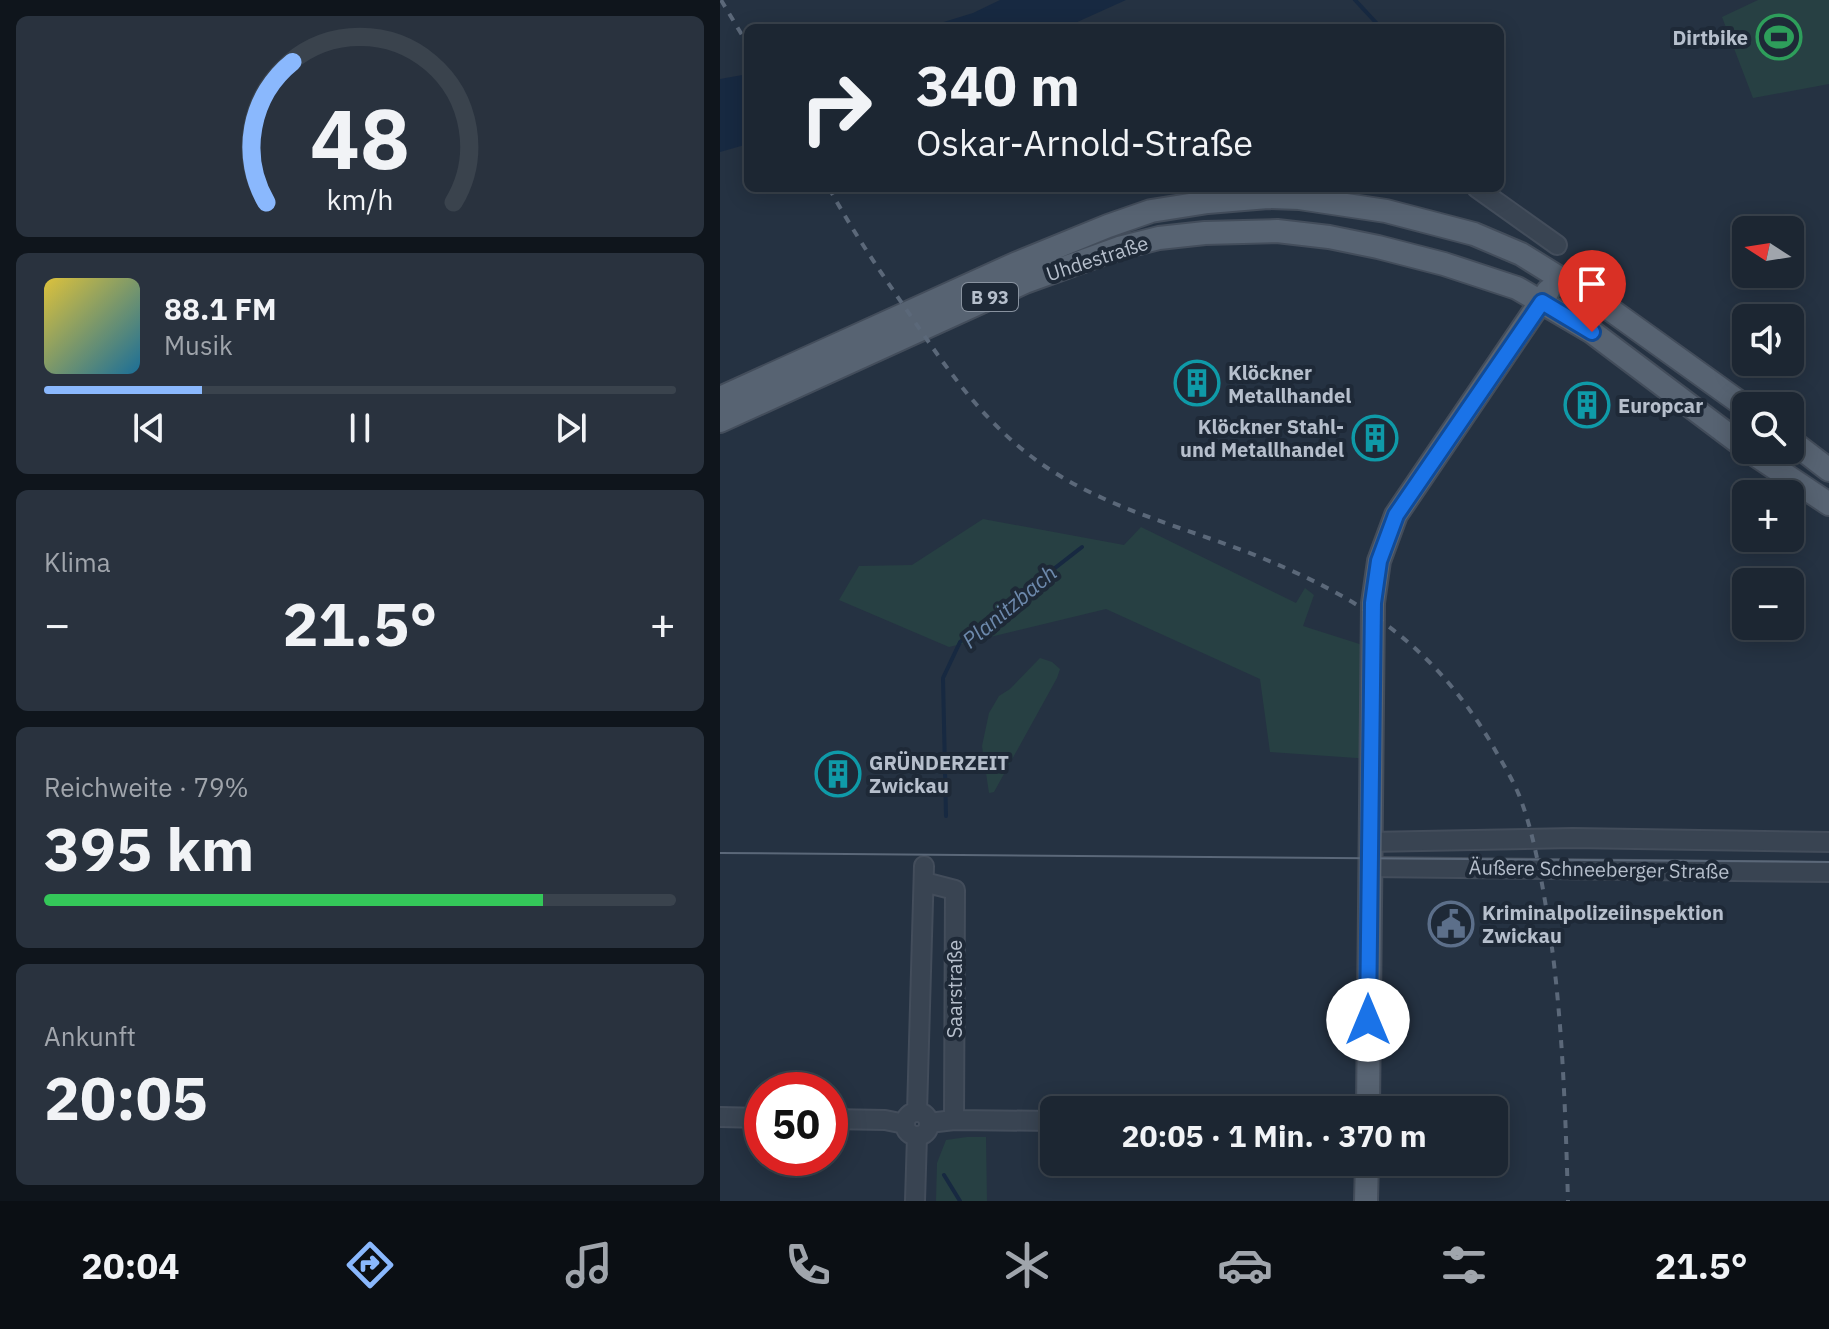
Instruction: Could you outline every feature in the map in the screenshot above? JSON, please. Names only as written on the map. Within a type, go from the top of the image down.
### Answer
[{"type":"main road","name":"Uhdestraße","points":[[720,398],[1015,264],[1151,211],[1208,202],[1299,193],[1386,211],[1474,234],[1521,254],[1557,276]]},
{"type":"main road","name":"Uhdestraße","points":[[720,421],[1025,282],[1119,248],[1159,238],[1277,231],[1329,237],[1444,264],[1517,288],[1542,302]]},
{"type":"main road","points":[[1368,1096],[1373,603],[1379,561],[1396,515],[1557,276]]},
{"type":"main road","name":"B 93","points":[[1557,276],[1608,308],[1732,397]]},
{"type":"main road","name":"B 93","points":[[1542,302],[1623,355],[1732,438]]},
{"type":"main road","points":[[1804,451],[1829,470]]},
{"type":"main road","name":"B 93","points":[[1769,464],[1829,504]]},
{"type":"main road","points":[[1366,1201],[1367,1176]]},
{"type":"street","points":[[1483,192],[1557,245]]},
{"type":"street","name":"Äußere Schneeberger Straße","points":[[1370,842],[1573,838],[1829,842]]},
{"type":"street","name":"Äußere Schneeberger Straße","points":[[1369,867],[1829,872]]},
{"type":"street","name":"Saarstraße","points":[[915,1201],[924,874],[955,890],[954,1120]]},
{"type":"street","points":[[720,1117],[744,1118]]},
{"type":"street","points":[[848,1119],[917,1124],[954,1120],[1040,1121]]},
{"type":"green space","name":"Dirtbike","points":[[1758,0],[1829,0],[1829,84],[1753,98],[1722,17]]},
{"type":"green space","points":[[983,519],[1124,545],[1141,527],[1296,603],[1305,588],[1314,595],[1303,626],[1372,648],[1371,759],[1270,752],[1260,679],[1106,609],[949,647],[839,600],[859,566],[912,565]]},
{"type":"green space","points":[[1040,658],[1060,669],[1057,678],[994,792],[989,793],[982,746],[989,713],[999,696]]},
{"type":"green space","points":[[986,1137],[987,1201],[936,1201],[937,1163],[946,1140]]},
{"type":"water","points":[[1000,0],[1126,0],[1073,24],[937,24],[973,13]]},
{"type":"water","points":[[744,75],[744,145],[720,152],[720,79]]},
{"type":"waterway","name":"Planitzbach","points":[[1355,0],[1377,24]]},
{"type":"waterway","name":"Planitzbach","points":[[946,816],[943,678],[960,642],[1082,547]]},
{"type":"waterway","name":"Planitzbach","points":[[944,1175],[960,1201]]},
{"type":"tram line","points":[[720,853],[1829,862]]},
{"type":"railway","points":[[721,0],[744,38]]},
{"type":"railway","points":[[831,192],[876,265],[952,375],[986,415],[1024,451],[1094,494],[1286,568],[1355,604],[1415,648],[1466,706],[1516,788],[1538,861],[1559,1013],[1568,1201]]},
{"type":"place","name":"Dirtbike","points":[[1779,37]]},
{"type":"place","name":"Klöckner Metallhandel","points":[[1197,383]]},
{"type":"place","name":"Europcar","points":[[1587,405]]},
{"type":"place","name":"Klöckner Stahl- und Metallhandel","points":[[1375,438]]},
{"type":"place","name":"GRÜNDERZEIT Zwickau","points":[[838,774]]},
{"type":"place","name":"Kriminalpolizeiinspektion Zwickau","points":[[1451,924]]},
{"type":"route","points":[[1368,1020],[1373,603],[1379,561],[1396,515],[1542,302],[1592,332]]}]
